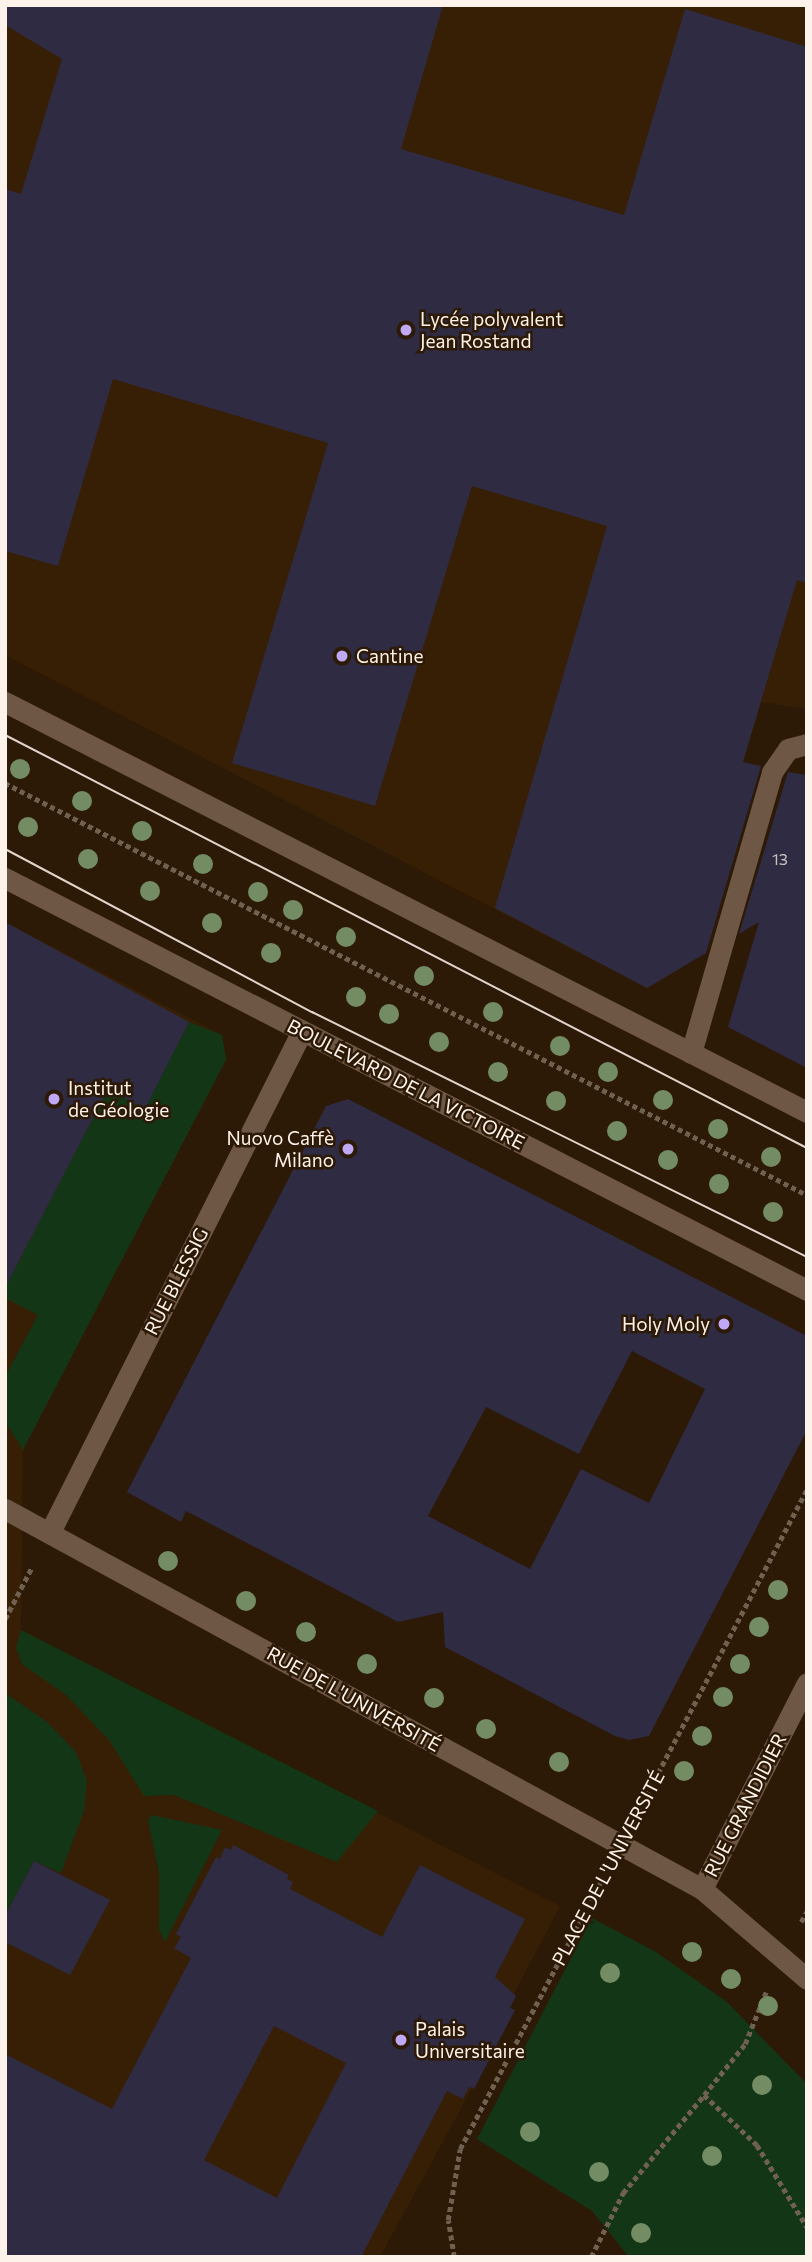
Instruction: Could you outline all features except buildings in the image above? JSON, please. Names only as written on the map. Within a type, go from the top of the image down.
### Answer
[{"type":"street","points":[[5,702],[807,1112]]},
{"type":"street","points":[[691,1052],[772,772],[788,749],[807,744]]},
{"type":"street","name":"BOULEVARD DE LA VICTOIRE","points":[[5,878],[807,1290]]},
{"type":"street","name":"RUE BLESSIG","points":[[50,1532],[302,1031]]},
{"type":"street","name":"RUE DE L'UNIVERSITÉ","points":[[5,1509],[702,1889]]},
{"type":"street","name":"RUE GRANDIDIER","points":[[702,1889],[807,1683]]},
{"type":"street","points":[[702,1889],[807,1979]]},
{"type":"path","points":[[5,783],[807,1195]]},
{"type":"path","name":"PLACE DE L'UNIVERSITÉ","points":[[454,2257],[448,2220],[460,2148],[807,1489]]},
{"type":"path","points":[[5,1619],[50,1532]]},
{"type":"path","points":[[592,2257],[623,2193],[746,2044],[779,1956]]},
{"type":"path","points":[[704,2095],[757,2145],[807,2227]]},
{"type":"shaded area","name":"Lycée polyvalent Jean Rostand","points":[[5,5],[807,5],[807,709],[761,702],[682,967],[647,988],[5,655]]},
{"type":"shaded area","points":[[5,922],[222,1035],[226,1060],[23,1450],[21,1630],[560,1906],[514,1994],[510,2008],[515,2010],[380,2257],[5,2257]]},
{"type":"green space","points":[[189,1022],[222,1035],[226,1060],[23,1450],[5,1421],[5,1377],[38,1315],[5,1298],[5,1288],[108,1089],[145,1108]]},
{"type":"green space","points":[[21,1630],[378,1811],[337,1862],[174,1795],[144,1796],[109,1740],[66,1695],[22,1664],[16,1648]]},
{"type":"green space","points":[[5,1693],[46,1721],[76,1752],[87,1781],[84,1811],[61,1873],[34,1861],[5,1916]]},
{"type":"green space","points":[[152,1815],[222,1830],[165,1942],[159,1930],[159,1873],[148,1820]]},
{"type":"green space","points":[[592,1918],[656,1952],[727,2002],[807,2084],[807,2257],[629,2257],[592,2211],[477,2139]]},
{"type":"tram line","points":[[5,735],[807,1148]]},
{"type":"tram line","points":[[5,849],[312,1012],[807,1257]]},
{"type":"place","name":"Lycée polyvalent Jean Rostand","points":[[406,330]]},
{"type":"place","name":"Cantine","points":[[342,656]]},
{"type":"place","name":"Institut de Géologie","points":[[54,1099]]},
{"type":"place","name":"Nuovo Caffè Milano","points":[[348,1149]]},
{"type":"place","name":"Holy Moly","points":[[724,1324]]},
{"type":"place","name":"Palais Universitaire","points":[[401,2040]]}]
